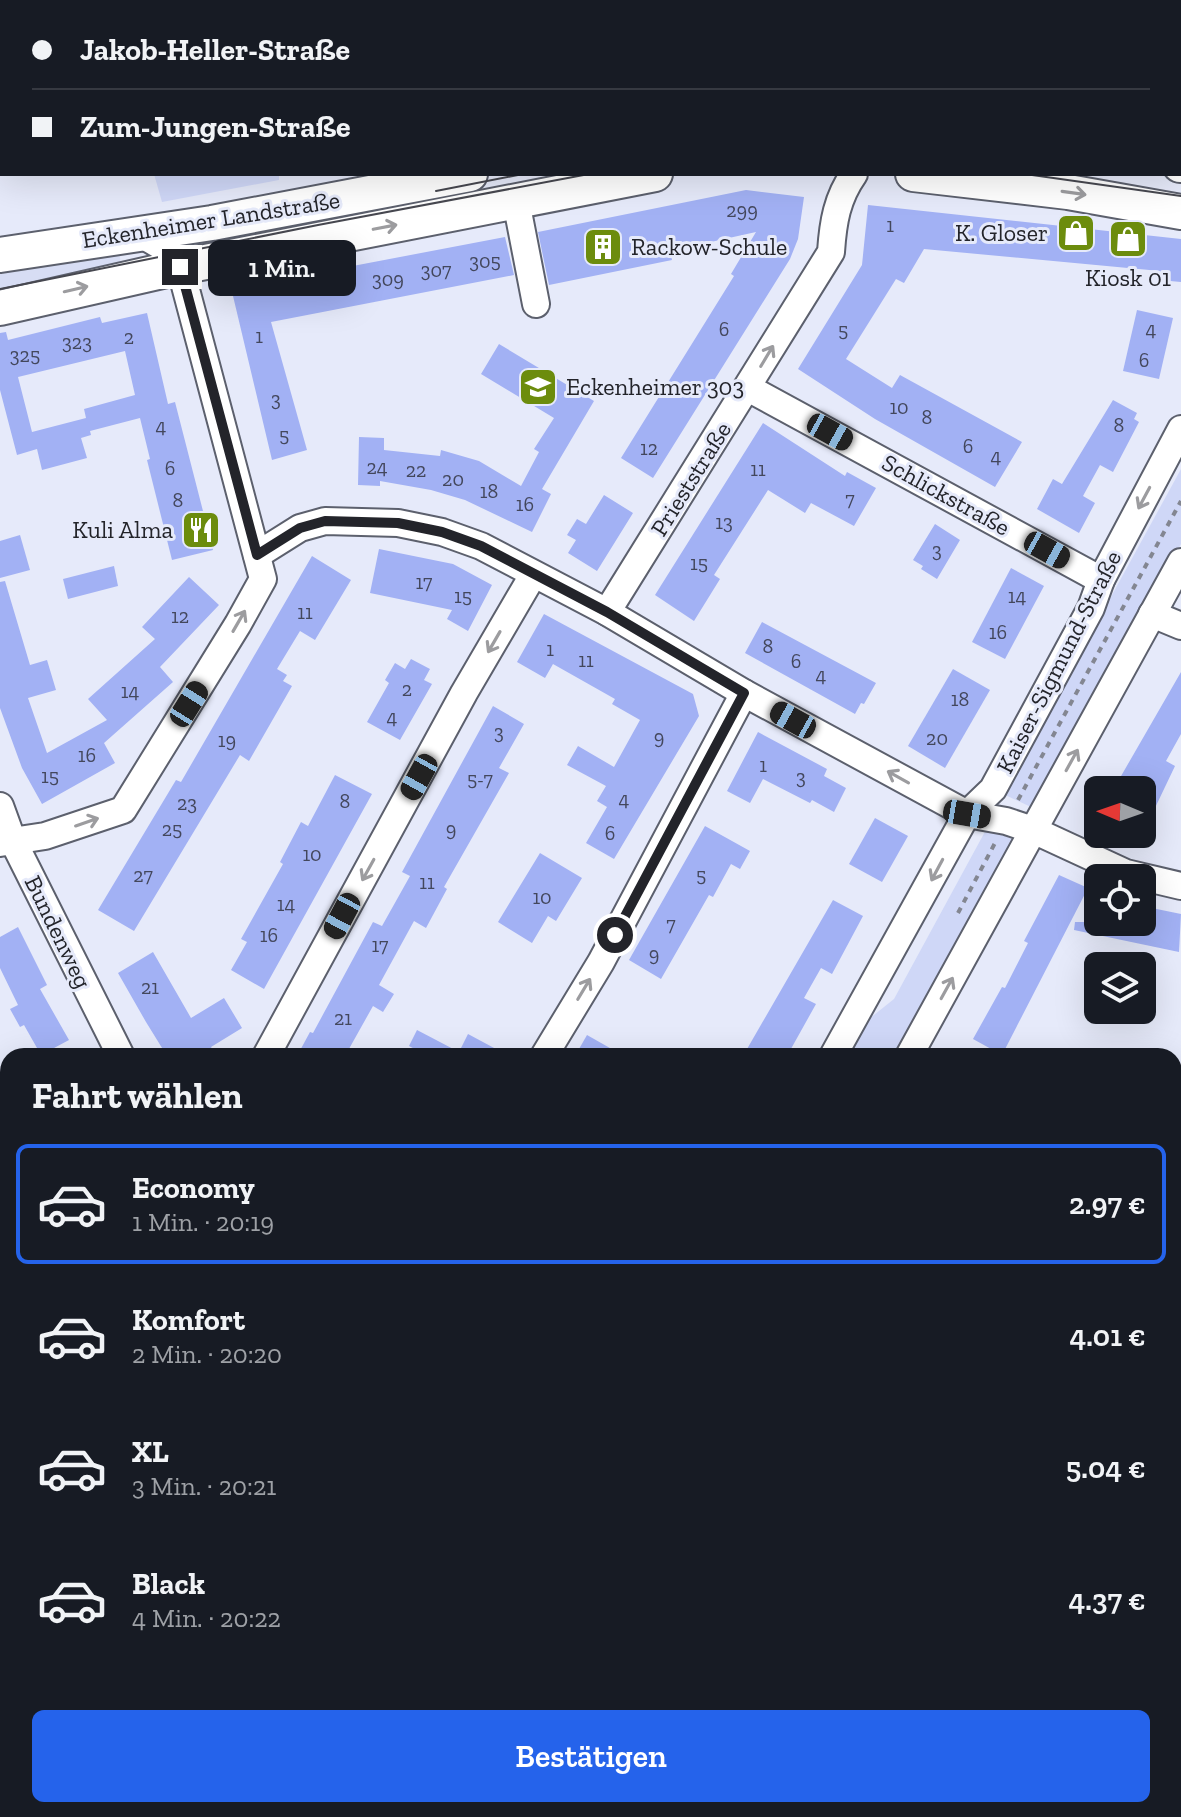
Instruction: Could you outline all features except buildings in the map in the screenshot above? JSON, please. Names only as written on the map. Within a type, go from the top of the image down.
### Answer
[{"type":"main road","name":"Eckenheimer Landstraße","points":[[0,255],[212,223],[459,176]]},
{"type":"main road","name":"Eckenheimer Landstraße","points":[[0,308],[180,267],[645,176]]},
{"type":"main road","points":[[930,176],[1068,192],[1181,212]]},
{"type":"street","name":"Prieststraße","points":[[607,612],[831,252],[833,220],[842,193],[853,176]]},
{"type":"street","points":[[516,201],[536,304]]},
{"type":"street","points":[[6,841],[45,836],[123,810],[263,579],[180,267],[161,246],[139,233]]},
{"type":"street","name":"Schlickstraße","points":[[748,388],[1101,580]]},
{"type":"street","name":"Kaiser-Sigmund-Straße","points":[[837,1048],[967,814],[993,789],[1091,608],[1101,580],[1181,429]]},
{"type":"street","points":[[257,555],[300,528],[325,521],[398,523],[442,532],[481,546],[607,612],[744,693],[967,814],[1033,830],[1126,873],[1181,886]]},
{"type":"street","points":[[913,1048],[1181,562]]},
{"type":"street","points":[[270,1048],[464,693],[533,575]]},
{"type":"street","points":[[1152,614],[1181,626]]},
{"type":"street","points":[[549,1048],[601,962],[744,693]]},
{"type":"street","name":"Bundenweg","points":[[0,806],[6,841],[111,1048]]},
{"type":"path","points":[[955,918],[1181,501]]},
{"type":"shaded area","points":[[155,176],[279,176],[279,180],[162,202]]},
{"type":"shaded area","points":[[118,246],[122,270],[0,296],[0,272]]},
{"type":"shaded area","points":[[1181,469],[1181,544],[1031,807],[1003,794]]},
{"type":"shaded area","points":[[987,828],[1012,839],[899,1048],[851,1048],[864,1023],[894,999]]},
{"type":"tram line","points":[[436,191],[513,176]]},
{"type":"tram line","points":[[0,289],[578,176]]},
{"type":"tram line","points":[[1039,176],[1181,196]]},
{"type":"place","name":"K. Gloser","points":[[1076,233]]},
{"type":"place","name":"Kiosk 01","points":[[1128,239]]},
{"type":"place","name":"Rackow-Schule","points":[[603,247]]},
{"type":"place","name":"Eckenheimer 303","points":[[538,387]]},
{"type":"place","name":"Kuli Alma","points":[[201,530]]},
{"type":"route","points":[[180,267],[257,555],[300,528],[325,521],[398,523],[442,532],[481,546],[607,612],[744,693],[615,935]]}]
